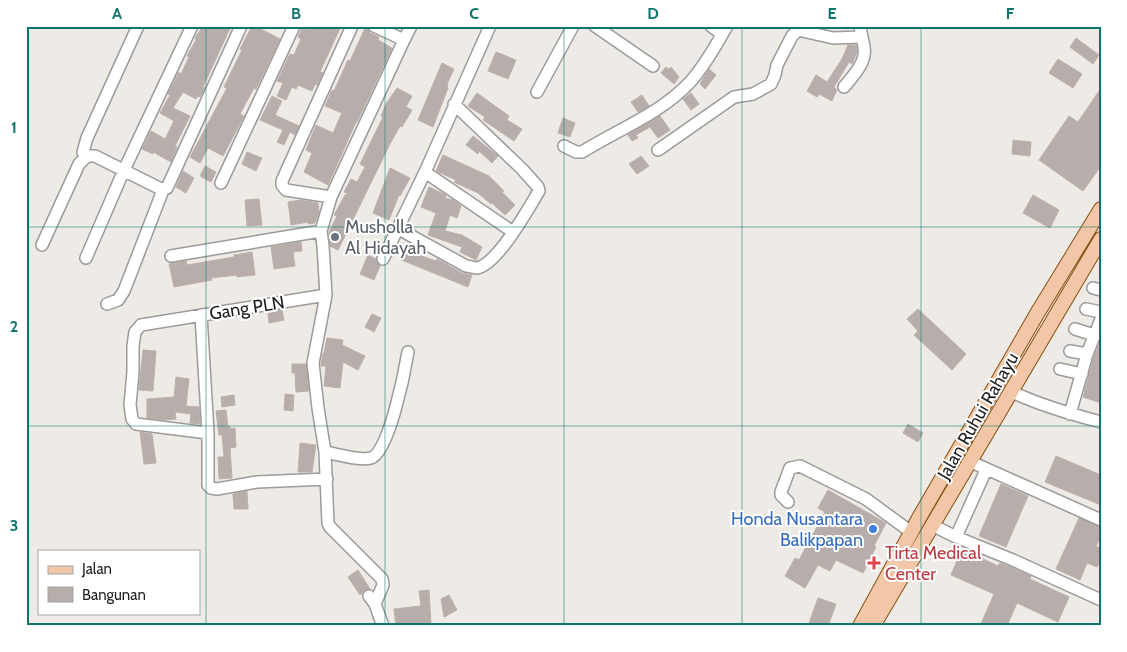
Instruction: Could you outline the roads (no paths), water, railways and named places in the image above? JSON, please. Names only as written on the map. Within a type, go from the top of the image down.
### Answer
[{"type":"main road","name":"Jalan Ruhui Rahayu","points":[[860,626],[910,532],[1047,296],[1101,209]]},
{"type":"main road","name":"Jalan Ruhui Rahayu","points":[[873,626],[968,461],[1099,247]]},
{"type":"main road","points":[[919,518],[932,525]]},
{"type":"street","points":[[85,157],[83,152],[87,138],[138,26]]},
{"type":"street","points":[[86,258],[124,170],[192,26]]},
{"type":"street","points":[[107,304],[118,300],[124,291],[163,190],[167,188],[241,26]]},
{"type":"street","points":[[221,183],[294,26]]},
{"type":"street","points":[[331,197],[286,190],[282,185],[282,181],[352,26]]},
{"type":"street","points":[[374,26],[404,40]]},
{"type":"street","points":[[384,626],[372,600],[383,585],[382,581],[330,527],[327,518],[325,452],[313,363],[326,295],[321,231],[331,197],[411,26]]},
{"type":"street","points":[[383,259],[425,172],[490,26]]},
{"type":"street","points":[[538,92],[573,26]]},
{"type":"street","points":[[595,26],[653,66]]},
{"type":"street","points":[[564,146],[576,152],[582,152],[661,106],[690,82],[703,66],[725,30],[711,26]]},
{"type":"street","points":[[658,150],[734,97],[753,94],[771,84],[777,65],[792,36],[798,30],[833,38],[861,32],[865,49],[862,60],[844,87]]},
{"type":"street","points":[[397,228],[466,266],[478,268],[486,264],[502,248],[538,192],[538,187],[522,169],[454,104]]},
{"type":"street","points":[[42,245],[79,164],[85,157],[95,156],[163,190]]},
{"type":"street","points":[[425,172],[513,232]]},
{"type":"street","points":[[170,256],[321,231]]},
{"type":"street","name":"Gang PLN","points":[[208,433],[136,424],[132,419],[130,405],[134,372],[133,338],[141,324],[326,295]]},
{"type":"street","points":[[1086,309],[1101,312]]},
{"type":"street","points":[[202,315],[208,433],[208,485],[217,489],[257,482],[327,479]]},
{"type":"street","points":[[1070,414],[1087,354],[1101,319]]},
{"type":"street","points":[[1075,329],[1094,335]]},
{"type":"street","points":[[1070,351],[1087,354]]},
{"type":"street","points":[[325,452],[366,459],[373,458],[378,454],[391,423],[408,352]]},
{"type":"street","points":[[1060,369],[1082,374]]},
{"type":"street","points":[[1010,391],[1070,414],[1101,422]]},
{"type":"street","points":[[968,461],[1101,520]]},
{"type":"street","points":[[788,502],[781,495],[781,492],[790,468],[800,466],[866,499],[910,532]]},
{"type":"street","points":[[956,537],[986,470]]},
{"type":"street","points":[[932,525],[1101,600]]},
{"type":"place","name":"Musholla Al Hidayah","points":[[335,237]]},
{"type":"place","name":"Honda Nusantara Balikpapan","points":[[873,529]]},
{"type":"place","name":"Tirta Medical Center","points":[[874,563]]}]
